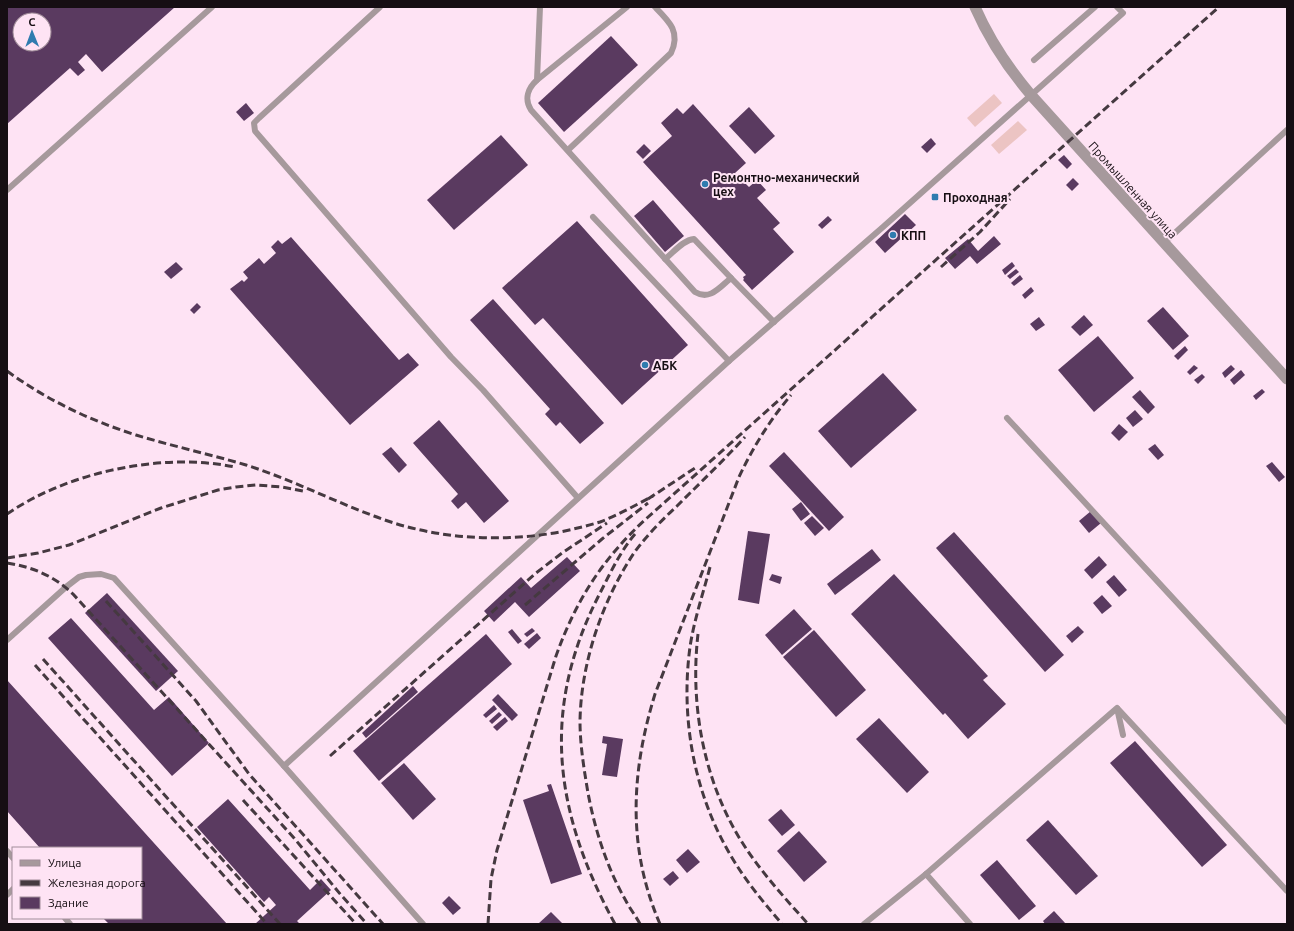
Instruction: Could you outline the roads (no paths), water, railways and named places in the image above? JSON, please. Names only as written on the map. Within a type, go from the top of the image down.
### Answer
[{"type":"street","name":"Промышленная улица","points":[[975,7],[980,20],[996,48],[1031,95],[1287,379]]},
{"type":"lane","points":[[7,190],[212,7]]},
{"type":"lane","points":[[380,7],[259,118],[254,123],[253,127],[440,345],[483,390],[578,498]]},
{"type":"lane","points":[[537,80],[540,7]]},
{"type":"lane","points":[[627,7],[533,84],[528,91],[527,98],[529,106],[695,292],[702,295],[709,295],[731,278]]},
{"type":"lane","points":[[568,150],[671,53],[675,41],[673,28],[655,7]]},
{"type":"lane","points":[[1034,60],[1095,7]]},
{"type":"lane","points":[[284,766],[729,361],[1123,13],[1117,7]]},
{"type":"lane","points":[[1164,243],[1287,130]]},
{"type":"lane","points":[[593,217],[729,361]]},
{"type":"lane","points":[[665,259],[684,243],[690,239],[694,239],[774,322]]},
{"type":"lane","points":[[1007,418],[1287,722]]},
{"type":"lane","points":[[7,640],[73,581],[86,575],[101,574],[108,575],[118,581],[423,924]]},
{"type":"lane","points":[[1117,708],[1123,735]]},
{"type":"lane","points":[[864,924],[926,874],[1117,708]]},
{"type":"lane","points":[[1117,708],[1287,891]]},
{"type":"lane","points":[[926,874],[970,924]]},
{"type":"railway","points":[[488,924],[491,879],[497,850],[556,656],[572,616],[592,581],[604,564],[631,533],[647,518],[1219,7]]},
{"type":"railway","points":[[941,267],[980,232],[1010,199]]},
{"type":"railway","points":[[7,371],[53,400],[102,423],[136,435],[246,465],[374,516],[419,530],[466,537],[489,538],[560,532],[600,522],[653,496]]},
{"type":"railway","points":[[660,924],[649,895],[642,867],[636,810],[637,781],[647,723],[655,694],[739,477],[762,434],[791,395]]},
{"type":"railway","points":[[640,924],[619,888],[607,862],[594,821],[581,748],[580,721],[584,677],[595,633],[603,612],[612,591],[634,553],[654,528],[745,437]]},
{"type":"railway","points":[[7,514],[31,499],[58,487],[116,469],[147,464],[177,462],[207,463],[235,467]]},
{"type":"railway","points":[[648,499],[695,468]]},
{"type":"railway","points":[[7,558],[38,553],[69,545],[161,508],[218,490],[256,485],[282,487],[303,491]]},
{"type":"railway","points":[[525,605],[602,539],[648,503]]},
{"type":"railway","points":[[330,756],[536,573],[562,553],[607,523]]},
{"type":"railway","points":[[615,924],[595,883],[579,843],[568,803],[562,762],[562,722],[568,681],[580,640],[610,573],[635,534]]},
{"type":"railway","points":[[7,563],[26,567],[43,573],[51,577],[73,594],[294,838],[367,924]]},
{"type":"railway","points":[[710,567],[696,617],[690,647],[687,675],[689,731],[694,758],[700,785],[709,811],[721,837],[745,878],[782,924]]},
{"type":"railway","points":[[106,601],[196,701],[249,774],[383,924]]},
{"type":"railway","points":[[698,634],[696,660],[698,714],[708,766],[717,791],[727,816],[755,862],[808,924]]},
{"type":"railway","points":[[43,659],[280,924]]},
{"type":"railway","points":[[35,665],[267,924]]},
{"type":"railway","points":[[243,800],[356,924]]},
{"type":"place","name":"Ремонтно-механический цех","points":[[705,184]]},
{"type":"place","name":"Проходная","points":[[935,197]]},
{"type":"place","name":"КПП","points":[[893,235]]},
{"type":"place","name":"АБК","points":[[645,365]]}]
